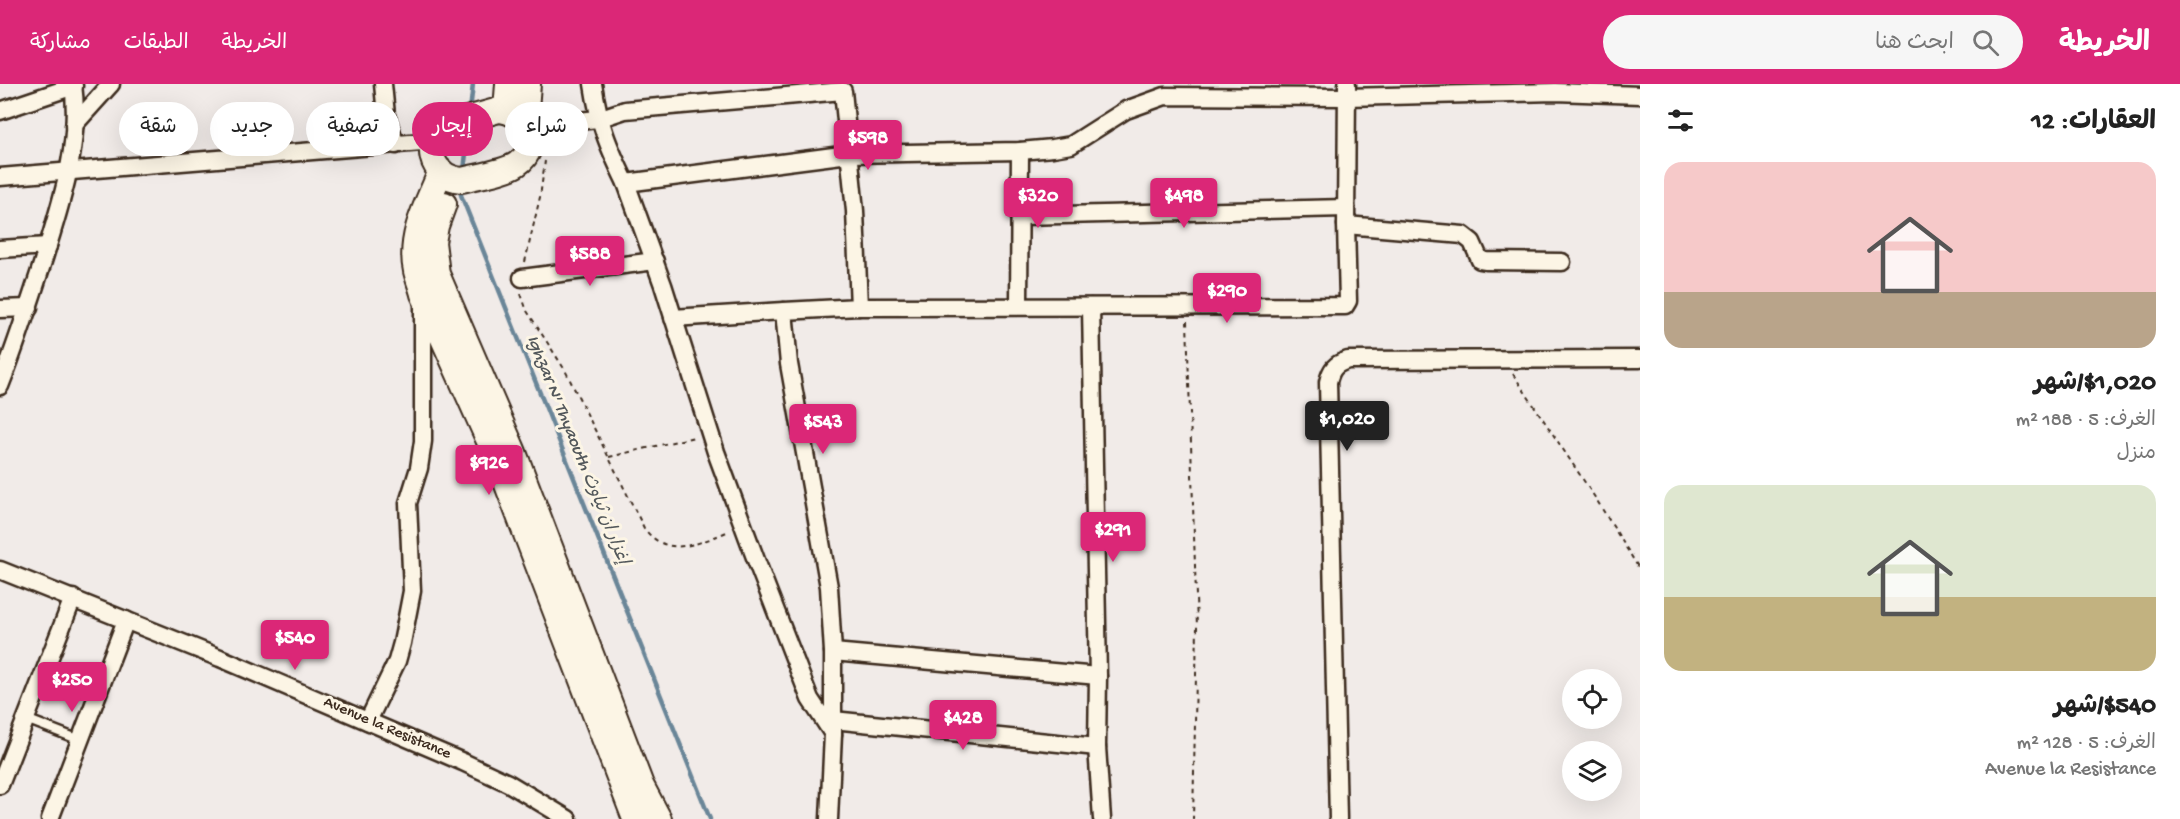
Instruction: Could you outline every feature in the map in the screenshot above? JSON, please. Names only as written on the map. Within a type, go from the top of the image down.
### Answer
[{"type":"street","points":[[75,125],[111,84]]},
{"type":"street","points":[[383,84],[385,102]]},
{"type":"street","points":[[508,84],[514,102]]},
{"type":"street","points":[[524,102],[528,84]]},
{"type":"street","points":[[592,84],[598,118],[605,138],[626,183],[655,261],[710,433],[810,699],[833,727],[1097,747]]},
{"type":"street","points":[[0,111],[74,85],[75,125],[69,172],[29,308],[0,386]]},
{"type":"street","points":[[588,119],[626,110],[843,87],[855,211],[859,307]]},
{"type":"street","points":[[626,183],[849,154],[1020,151],[1071,145],[1126,110],[1165,96],[1346,90],[1555,88],[1640,95]]},
{"type":"street","points":[[673,318],[859,307],[1346,306],[1348,301],[1346,90]]},
{"type":"street","points":[[1019,306],[1020,151]]},
{"type":"street","points":[[1,175],[69,172],[306,152]]},
{"type":"street","points":[[433,156],[447,175],[462,180],[512,167],[523,156]]},
{"type":"street","points":[[447,175],[420,221],[415,245],[416,270],[423,294],[498,460],[635,819]]},
{"type":"street","points":[[447,175],[436,226],[434,250],[437,274],[513,450],[641,785],[659,819]]},
{"type":"street","points":[[1021,216],[1346,208]]},
{"type":"street","points":[[1346,225],[1462,234],[1472,242],[1480,260],[1562,262]]},
{"type":"street","points":[[0,249],[48,246]]},
{"type":"street","points":[[522,278],[655,261]]},
{"type":"street","points":[[368,721],[396,661],[402,643],[412,591],[408,503],[419,468],[423,441],[423,294]]},
{"type":"street","points":[[1091,307],[1098,676],[1097,747],[1102,819]]},
{"type":"street","points":[[0,309],[29,308]]},
{"type":"street","points":[[783,310],[789,364],[830,587],[833,727],[829,819]]},
{"type":"street","points":[[1338,819],[1328,382],[1330,372],[1336,363],[1348,360],[1640,359]]},
{"type":"street","name":"Avenue la Resistance","points":[[0,570],[73,598],[368,721],[508,783],[568,819]]},
{"type":"street","points":[[0,785],[73,598]]},
{"type":"street","points":[[50,819],[126,620]]},
{"type":"street","points":[[833,652],[1098,676]]},
{"type":"lane","points":[[26,719],[80,740]]},
{"type":"path","points":[[545,156],[544,180],[522,278],[523,304],[565,370],[644,528],[652,539],[674,547],[687,545],[744,525]]},
{"type":"path","points":[[1186,307],[1197,627],[1193,819]]},
{"type":"path","points":[[1504,359],[1640,570]]},
{"type":"path","points":[[609,457],[710,433]]},
{"type":"waterway","name":"Ighzar N' Thyaouth إغزار ان ثياوث","points":[[471,102],[473,84]]},
{"type":"waterway","name":"Ighzar N' Thyaouth إغزار ان ثياوث","points":[[464,171],[466,156]]},
{"type":"waterway","name":"Ighzar N' Thyaouth إغزار ان ثياوث","points":[[462,188],[461,195],[710,819]]}]
